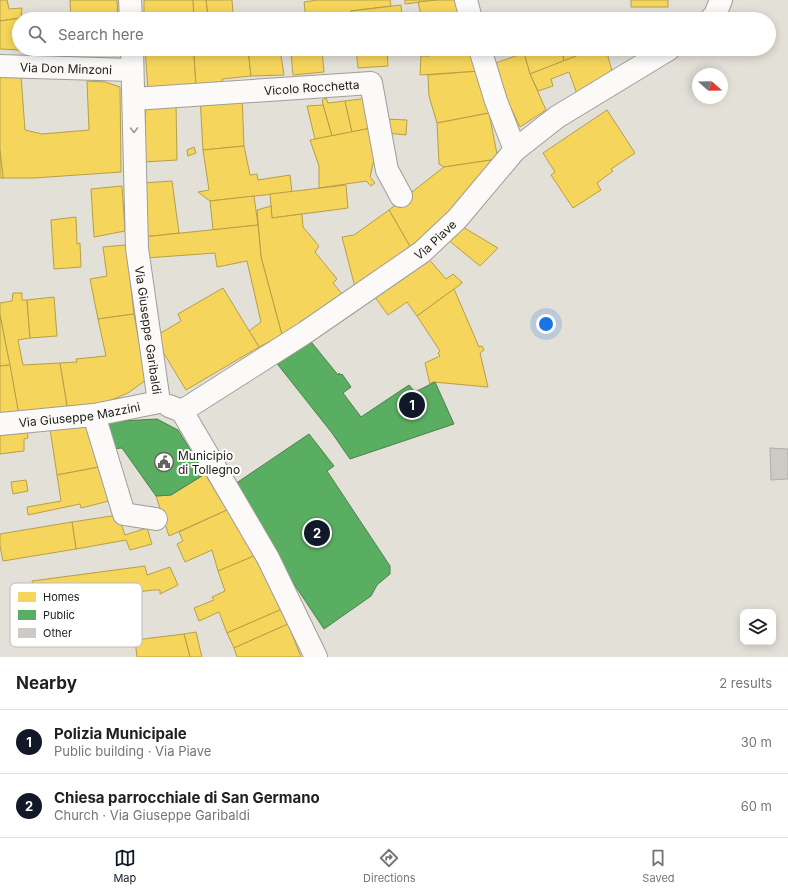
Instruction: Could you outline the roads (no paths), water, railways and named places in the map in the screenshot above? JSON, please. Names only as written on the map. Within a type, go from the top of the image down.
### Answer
[{"type":"street","points":[[130,0],[131,12]]},
{"type":"street","points":[[466,0],[470,12]]},
{"type":"street","points":[[716,12],[721,0]]},
{"type":"street","points":[[482,56],[496,101],[515,150]]},
{"type":"street","name":"Via Piave","points":[[182,411],[306,332],[422,252],[457,218],[515,150],[558,117],[658,56]]},
{"type":"street","name":"Via Don Minzoni","points":[[0,66],[132,59]]},
{"type":"street","name":"Via Giuseppe Garibaldi","points":[[132,59],[137,248],[159,402],[182,411]]},
{"type":"street","name":"Vicolo Rocchetta","points":[[134,99],[371,83],[387,170],[401,196]]},
{"type":"street","name":"Via Giuseppe Mazzini","points":[[0,424],[94,415],[159,402]]},
{"type":"street","points":[[182,411],[268,558],[316,657]]},
{"type":"street","points":[[94,415],[124,514],[156,520]]},
{"type":"place","name":"Polizia Municipale","points":[[412,405]]},
{"type":"place","name":"Municipio di Tollegno","points":[[164,462]]},
{"type":"place","name":"Chiesa parrocchiale di San Germano","points":[[317,533]]}]
